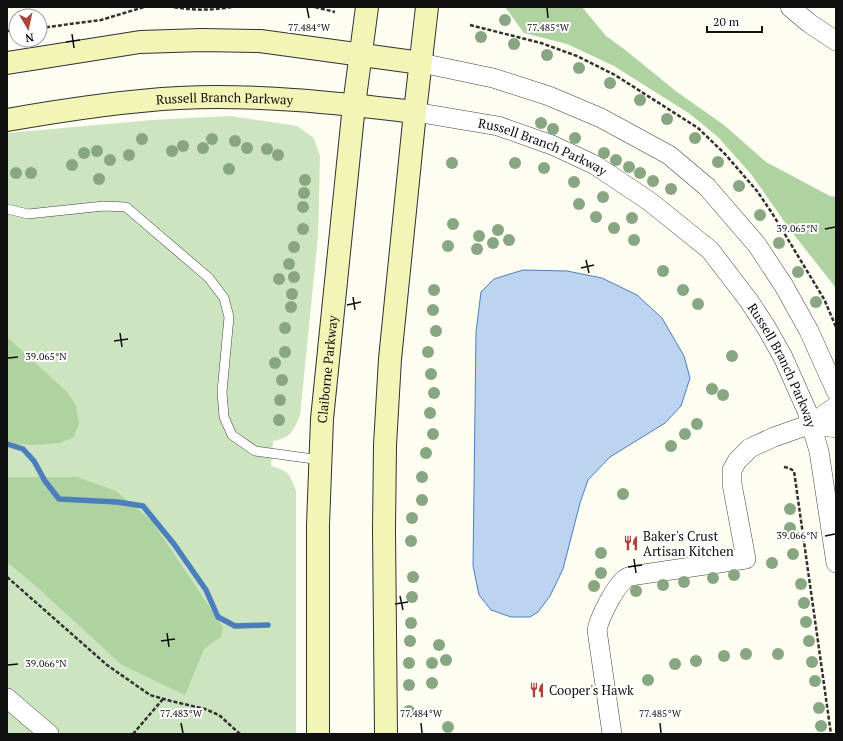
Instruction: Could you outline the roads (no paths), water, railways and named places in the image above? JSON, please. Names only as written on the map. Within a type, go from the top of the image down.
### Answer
[{"type":"main road","name":"Claiborne Parkway","points":[[318,734],[318,525],[322,419],[354,105],[362,55],[367,7]]},
{"type":"main road","points":[[386,734],[384,530],[385,445],[390,359],[427,7]]},
{"type":"main road","points":[[7,62],[140,42],[202,40],[260,41],[421,63]]},
{"type":"main road","name":"Russell Branch Parkway","points":[[7,120],[127,102],[179,98],[234,97],[354,105],[415,112]]},
{"type":"street","points":[[790,7],[809,23],[836,41]]},
{"type":"street","points":[[421,63],[493,78],[549,96],[601,118],[669,155],[707,187],[757,244],[784,286],[809,331],[836,392]]},
{"type":"street","name":"Russell Branch Parkway","points":[[415,112],[498,126],[552,145],[595,165],[649,202],[710,250],[766,326],[796,385],[811,424],[821,464],[836,563]]},
{"type":"street","points":[[612,734],[597,630],[600,618],[620,584],[627,577],[637,575],[746,559],[732,484],[732,470],[737,461],[742,454],[750,448],[774,437],[811,424],[836,406]]},
{"type":"street","points":[[811,424],[836,428]]},
{"type":"street","points":[[7,698],[38,731]]},
{"type":"lane","points":[[7,209],[28,214],[104,206],[126,207],[209,278],[224,298],[229,318],[223,398],[224,417],[232,435],[255,451],[320,460]]},
{"type":"water","points":[[523,270],[567,271],[602,278],[637,295],[662,318],[684,356],[690,378],[681,406],[665,423],[610,457],[588,480],[580,503],[563,569],[550,596],[538,612],[530,617],[511,617],[491,610],[479,595],[473,566],[476,332],[481,292],[494,279]]},
{"type":"waterway","points":[[7,444],[23,449],[34,461],[45,481],[59,499],[117,502],[143,506],[174,544],[206,590],[218,617],[235,626],[268,625]]},
{"type":"place","name":"Baker's Crust Artisan Kitchen","points":[[631,543]]},
{"type":"place","name":"Cooper's Hawk","points":[[537,690]]}]
